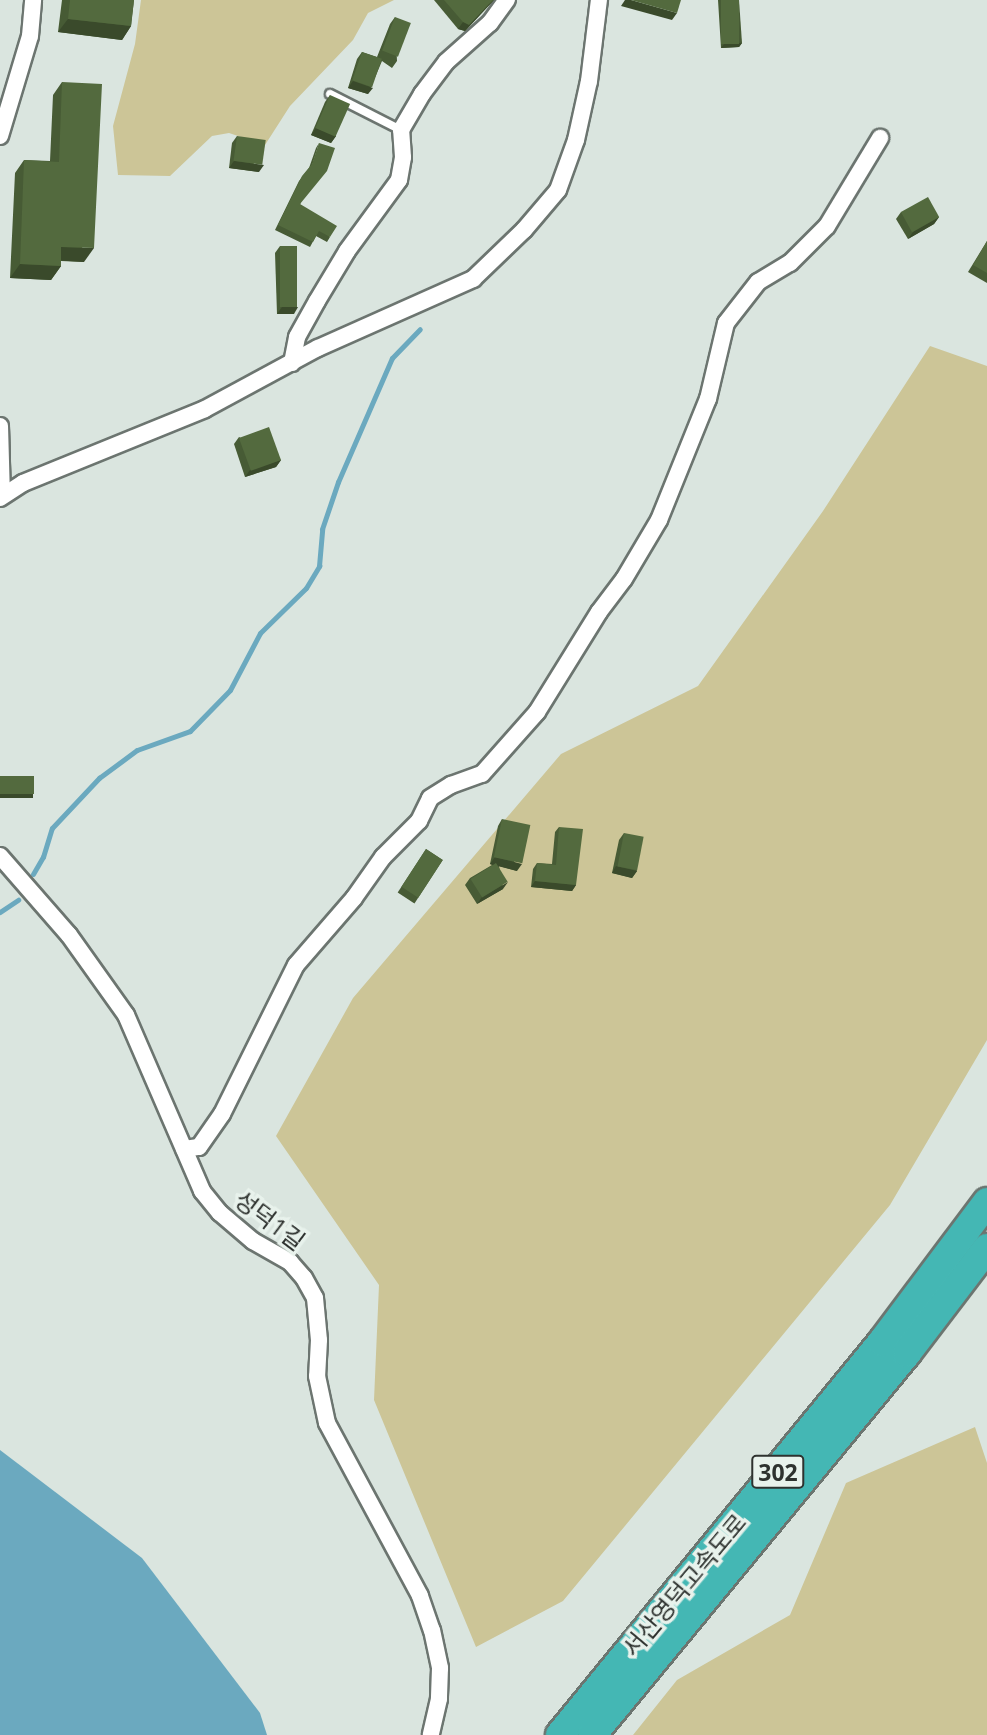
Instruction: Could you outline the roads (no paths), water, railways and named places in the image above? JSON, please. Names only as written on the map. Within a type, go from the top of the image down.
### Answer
[{"type":"highway","name":"서산영덕고속도로","points":[[559,1735],[726,1536],[882,1342],[987,1202]]},
{"type":"highway","name":"서산영덕고속도로","points":[[592,1735],[907,1353],[987,1248]]},
{"type":"street","points":[[0,136],[30,36],[33,0]]},
{"type":"street","points":[[292,363],[297,337],[329,281],[376,208],[399,180],[403,157],[401,130],[446,61],[490,23],[506,0]]},
{"type":"street","points":[[1,497],[23,483],[205,409],[382,318],[473,279],[524,230],[558,190],[576,140],[589,81],[597,0]]},
{"type":"street","points":[[184,1149],[199,1147],[222,1114],[296,965],[354,898],[383,857],[419,821],[430,798],[451,785],[482,774],[537,712],[599,612],[624,579],[659,520],[708,399],[726,323],[758,282],[790,264],[827,226],[880,138]]},
{"type":"street","points":[[0,426],[1,497]]},
{"type":"street","name":"성덕1길","points":[[0,856],[69,935],[126,1015],[202,1191],[220,1213],[253,1241],[290,1262],[304,1278],[315,1298],[319,1340],[317,1376],[327,1423],[420,1596],[432,1630],[440,1668],[439,1699],[431,1735]]},
{"type":"lane","points":[[330,94],[401,130]]},
{"type":"water","points":[[0,1450],[142,1558],[260,1713],[267,1735],[0,1735]]},
{"type":"waterway","points":[[33,874],[43,857],[52,828],[99,778],[137,750],[190,731],[230,690],[260,633],[306,588],[319,566],[322,529],[338,482],[392,358],[420,329]]},
{"type":"waterway","points":[[0,912],[18,900]]}]
